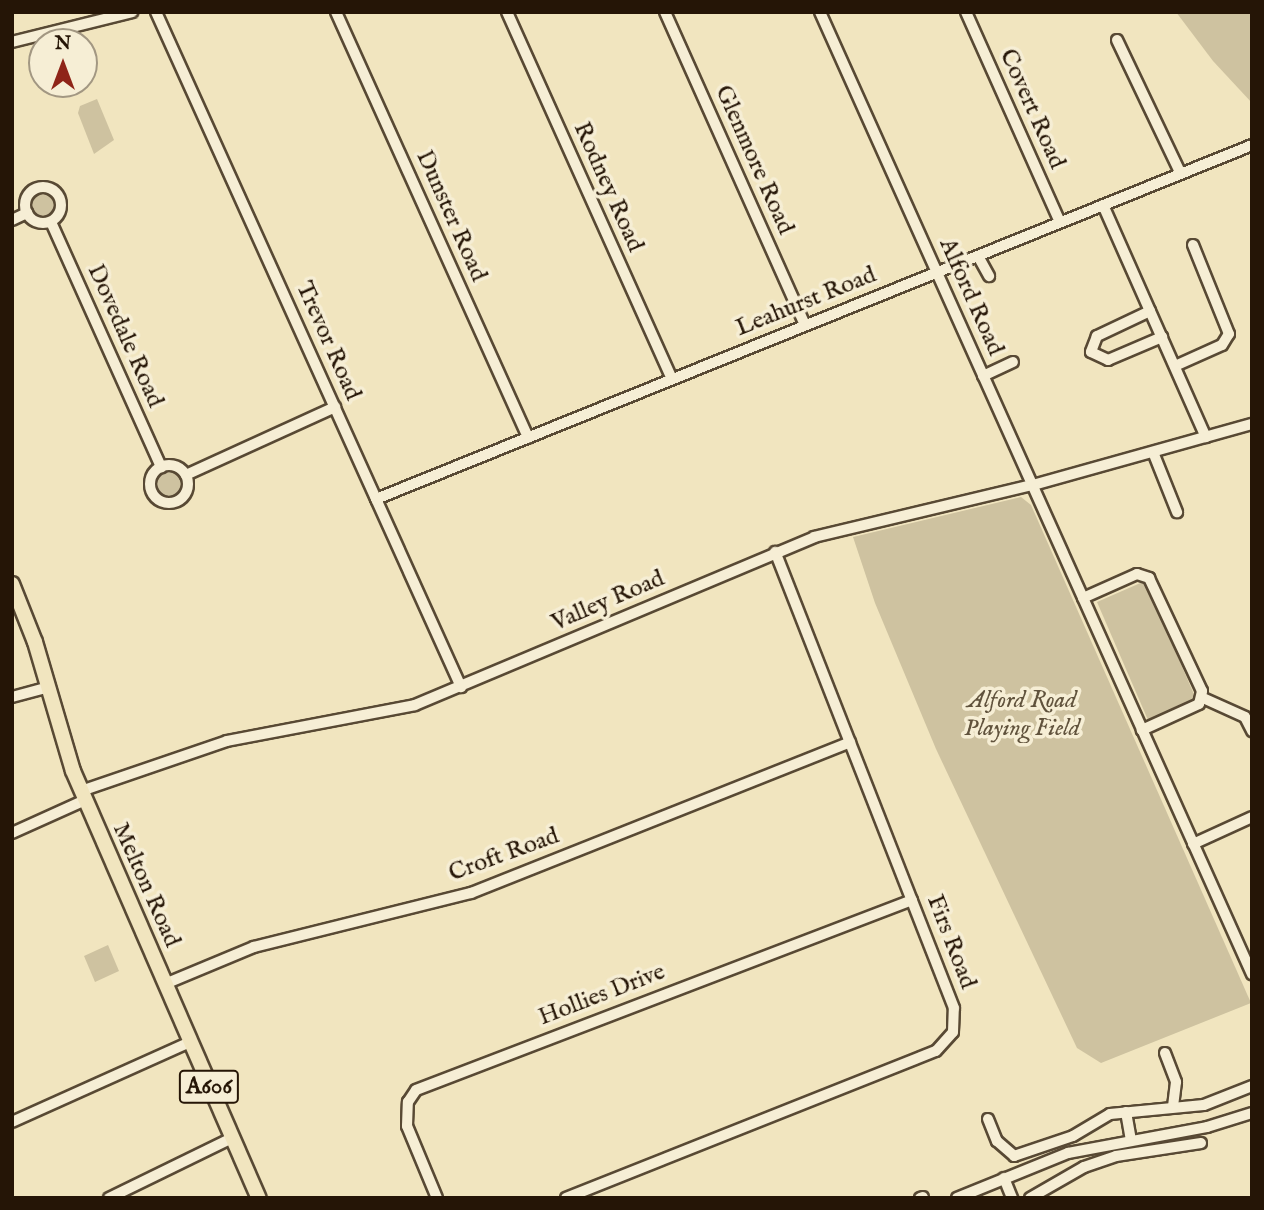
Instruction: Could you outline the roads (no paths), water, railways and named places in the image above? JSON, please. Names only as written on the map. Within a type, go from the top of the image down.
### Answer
[{"type":"main road","name":"Melton Road","points":[[12,584],[17,605],[49,687],[83,796],[259,1198]]},
{"type":"street","points":[[12,42],[132,12]]},
{"type":"street","name":"Trevor Road","points":[[156,12],[461,687]]},
{"type":"street","name":"Dunster Road","points":[[336,12],[528,438]]},
{"type":"street","name":"Rodney Road","points":[[507,12],[672,379]]},
{"type":"street","name":"Glenmore Road","points":[[665,12],[805,325]]},
{"type":"street","name":"Alford Road","points":[[820,12],[1252,974]]},
{"type":"street","name":"Covert Road","points":[[965,12],[1060,222]]},
{"type":"street","points":[[1117,40],[1181,174]]},
{"type":"street","name":"Leahurst Road","points":[[376,499],[1252,145]]},
{"type":"street","points":[[47,187],[57,192],[62,203],[60,214],[51,222],[40,223],[27,213],[27,196],[35,188],[47,187]]},
{"type":"street","points":[[1103,205],[1206,437]]},
{"type":"street","points":[[12,220],[27,213]]},
{"type":"street","name":"Dovedale Road","points":[[51,222],[161,467]]},
{"type":"street","points":[[1174,366],[1222,345],[1229,334],[1193,245]]},
{"type":"street","points":[[978,256],[989,276]]},
{"type":"street","points":[[1150,311],[1097,336],[1091,352],[1108,360],[1162,337]]},
{"type":"street","points":[[984,376],[1013,362]]},
{"type":"street","points":[[186,475],[335,407]]},
{"type":"street","name":"Valley Road","points":[[12,833],[83,796],[227,741],[360,719],[415,705],[775,552],[848,527],[1032,485],[1252,424]]},
{"type":"street","points":[[1153,452],[1177,512]]},
{"type":"street","points":[[172,465],[186,475],[188,487],[182,498],[171,503],[160,501],[150,486],[152,475],[161,467],[172,465]]},
{"type":"street","name":"Firs Road","points":[[566,1198],[944,1045],[955,1027],[954,1008],[775,552]]},
{"type":"street","points":[[1083,598],[1137,574],[1149,578],[1203,698],[1245,717],[1252,731]]},
{"type":"street","points":[[12,697],[49,687]]},
{"type":"street","points":[[1142,730],[1199,704],[1203,698]]},
{"type":"street","name":"Croft Road","points":[[164,984],[254,947],[471,893],[850,742]]},
{"type":"street","points":[[1193,844],[1252,817]]},
{"type":"street","name":"Hollies Drive","points":[[437,1198],[407,1126],[408,1102],[416,1090],[912,900]]},
{"type":"street","points":[[1240,948],[1252,943]]},
{"type":"street","points":[[12,1122],[190,1042]]},
{"type":"street","points":[[1165,1053],[1175,1082],[1173,1106]]},
{"type":"street","points":[[988,1119],[997,1141],[1014,1156],[1126,1112],[1204,1105],[1252,1086]]},
{"type":"street","points":[[1126,1112],[1131,1139]]},
{"type":"street","points":[[957,1198],[1068,1153],[1131,1139],[1207,1127],[1252,1114]]},
{"type":"street","points":[[109,1198],[232,1138]]},
{"type":"street","points":[[1030,1198],[1116,1156],[1201,1143]]},
{"type":"street","points":[[1004,1178],[1012,1198]]},
{"type":"park label","name":"Alford Road Playing Field","points":[[1022,715]]}]
